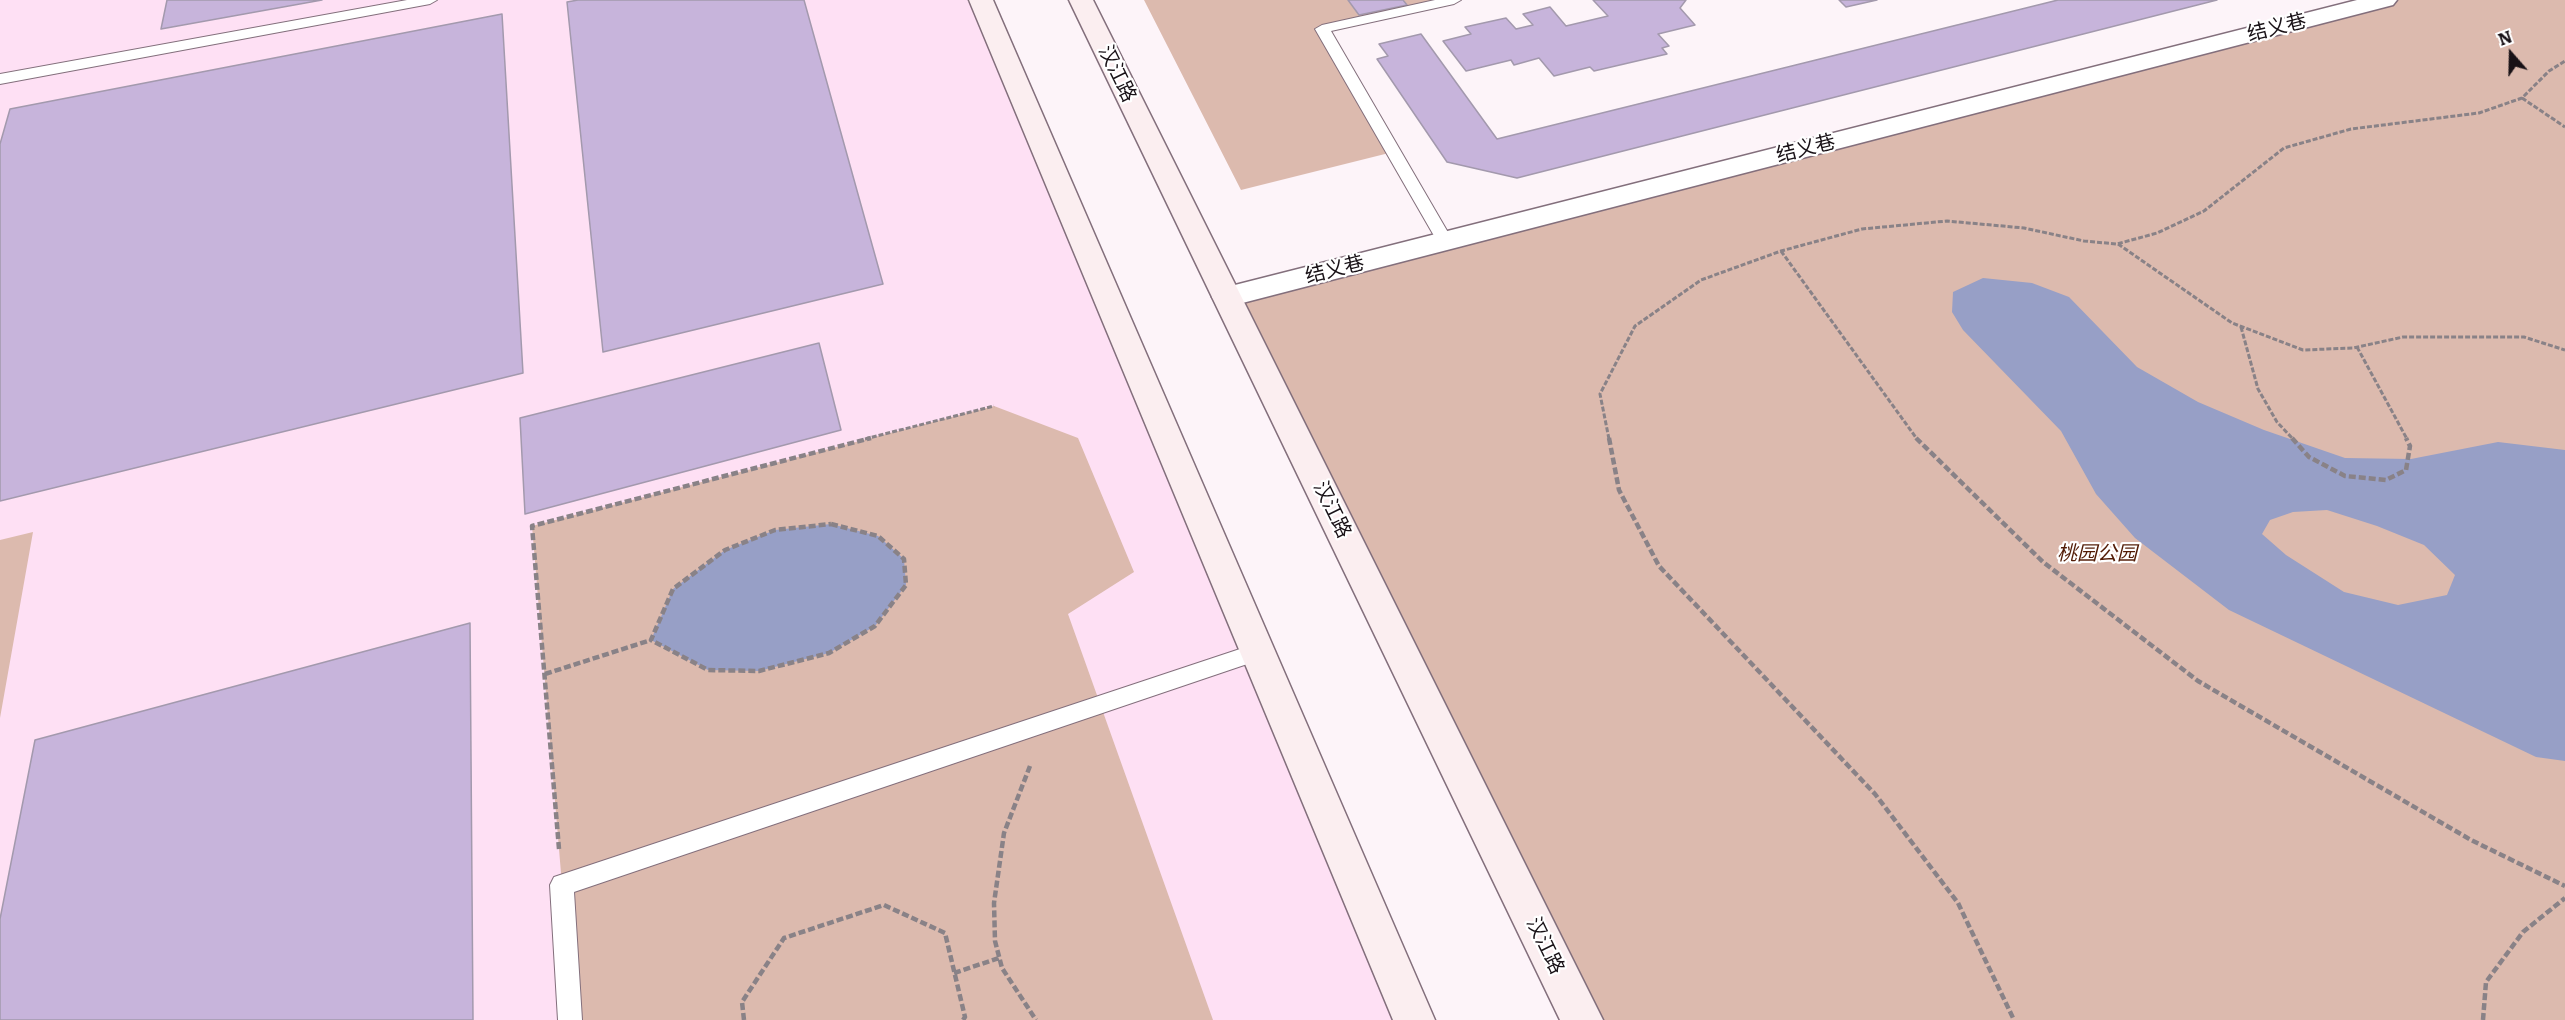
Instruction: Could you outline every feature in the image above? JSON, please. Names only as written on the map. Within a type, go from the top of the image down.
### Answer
[{"type":"main road","points":[[981,0],[1414,1020]]},
{"type":"main road","name":"汉江路","points":[[1081,0],[1582,1020]]},
{"type":"street","name":"结义巷","points":[[1227,297],[2385,0]]},
{"type":"lane","points":[[0,79],[430,0]]},
{"type":"lane","points":[[1445,242],[1322,29],[1454,0]]},
{"type":"lane","points":[[570,1020],[562,885],[1258,652]]},
{"type":"path","points":[[2014,1020],[1958,903],[1875,794],[1659,566],[1619,490],[1600,394],[1635,326],[1701,280],[1781,251],[1862,229],[1947,221],[2024,228],[2084,241],[2117,244],[2157,233],[2204,211],[2284,148],[2351,129],[2479,112],[2522,98],[2549,71],[2565,61]]},
{"type":"path","points":[[2522,98],[2565,127]]},
{"type":"path","points":[[2117,244],[2232,323],[2303,350],[2357,347],[2403,337],[2524,337],[2565,350]]},
{"type":"path","points":[[1781,251],[1917,440],[2043,561],[2198,681],[2471,840],[2565,886]]},
{"type":"path","points":[[2241,326],[2258,389],[2277,422],[2309,457],[2345,476],[2386,480],[2406,470],[2410,446],[2397,417],[2357,347]]},
{"type":"path","points":[[562,885],[532,526],[994,406]]},
{"type":"path","points":[[545,674],[651,640],[708,670],[759,671],[829,653],[875,626],[906,585],[904,559],[878,536],[831,524],[776,530],[725,550],[673,589],[651,640]]},
{"type":"path","points":[[1036,1020],[1002,968],[995,941],[994,903],[1004,833],[1046,723]]},
{"type":"path","points":[[2483,1020],[2486,982],[2523,932],[2565,898]]},
{"type":"path","points":[[744,1020],[742,1002],[784,938],[884,904],[945,933],[965,1017],[963,1020]]},
{"type":"path","points":[[954,973],[999,958]]},
{"type":"shaded area","points":[[0,0],[981,0],[1414,1020],[0,1020]]},
{"type":"green space","points":[[1144,0],[1455,0],[1322,30],[1393,152],[1241,190]]},
{"type":"green space","name":"桃园公园","points":[[2385,0],[2565,0],[2565,1020],[1582,1020],[1227,297]]},
{"type":"green space","points":[[994,406],[1078,438],[1134,572],[1068,614],[1213,1020],[570,1020],[562,885],[532,526]]},
{"type":"green space","points":[[33,532],[0,718],[0,540]]},
{"type":"water","points":[[1983,278],[2032,283],[2069,297],[2137,367],[2198,402],[2264,430],[2345,458],[2411,459],[2498,442],[2565,450],[2565,761],[2536,757],[2229,610],[2135,538],[2096,494],[2061,431],[1963,330],[1952,312],[1953,292]],"holes":[[[2327,510],[2377,526],[2424,545],[2455,575],[2447,595],[2398,605],[2344,592],[2286,555],[2262,534],[2270,520],[2293,512]]]},
{"type":"water","points":[[831,524],[878,536],[904,559],[906,585],[875,626],[829,653],[759,671],[708,670],[651,640],[673,589],[725,550],[775,530]]},
{"type":"building","points":[[167,0],[322,0],[161,29]]},
{"type":"building","points":[[578,0],[804,0],[883,284],[603,352],[567,2]]},
{"type":"building","points":[[1348,0],[1403,0],[1407,5],[1359,15]]},
{"type":"building","points":[[1593,0],[1686,0],[1680,8],[1695,25],[1658,34],[1669,46],[1662,48],[1667,54],[1594,71],[1590,67],[1554,76],[1539,58],[1514,65],[1511,60],[1466,71],[1443,41],[1471,34],[1465,27],[1506,18],[1516,29],[1533,25],[1523,14],[1550,7],[1566,26],[1608,16]]},
{"type":"building","points":[[1839,0],[1877,0],[1846,7]]},
{"type":"building","points":[[2058,0],[2217,0],[1517,178],[1447,162],[1377,59],[1388,56],[1379,44],[1421,34],[1497,139]]},
{"type":"building","points":[[502,14],[523,373],[0,501],[0,144],[10,109]]},
{"type":"building","points":[[819,343],[841,430],[525,514],[520,418]]},
{"type":"building","points":[[470,623],[473,1020],[0,1020],[0,919],[35,740]]}]
